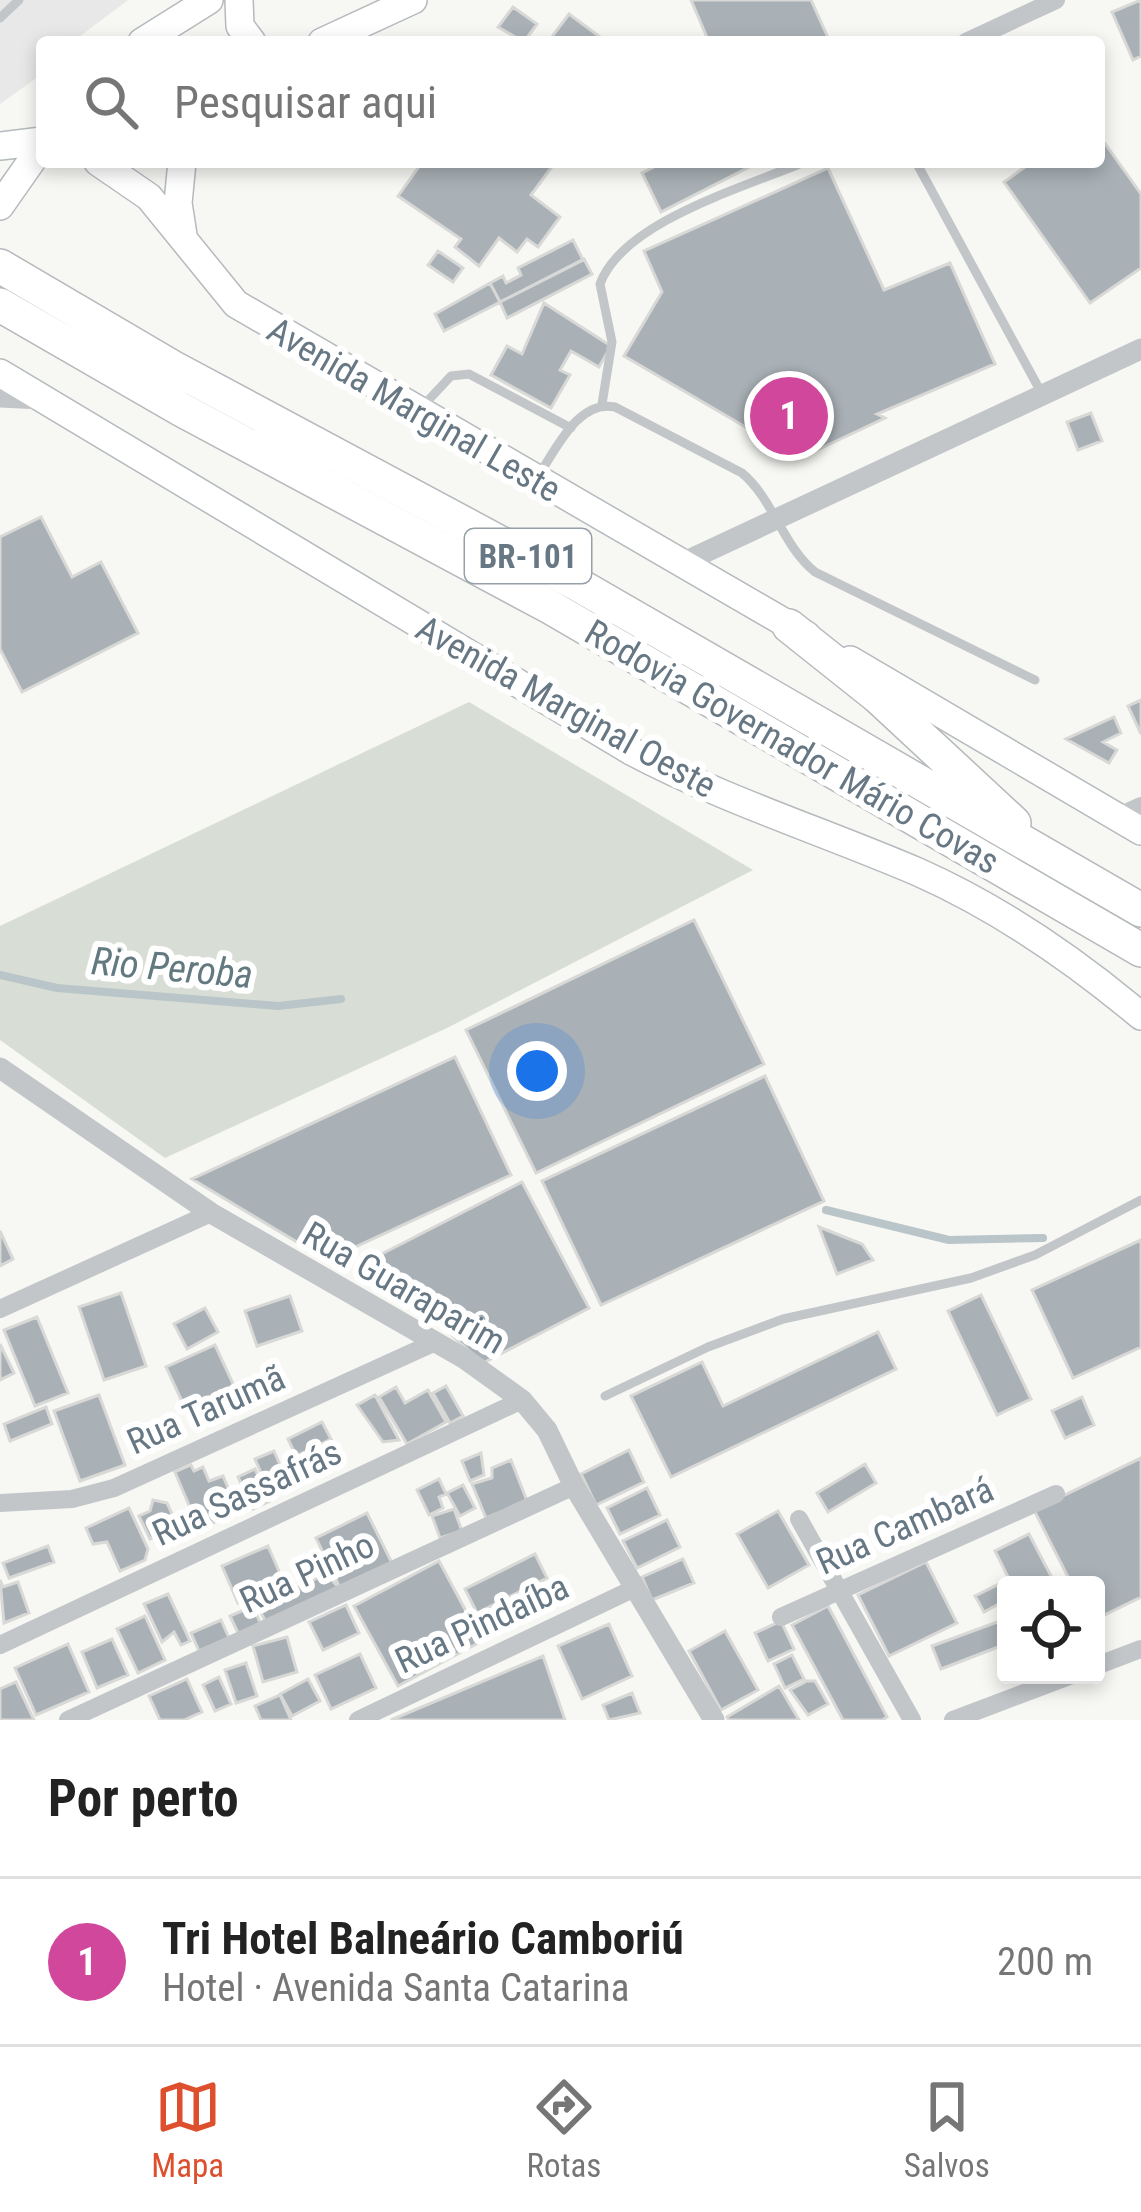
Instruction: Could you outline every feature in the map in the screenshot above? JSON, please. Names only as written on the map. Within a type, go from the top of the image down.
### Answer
[{"type":"highway","name":"Rodovia Governador Mário Covas","points":[[3,267],[172,367],[500,541],[1141,910]]},
{"type":"highway","name":"Rodovia Governador Mário Covas","points":[[0,304],[182,410],[550,608],[1141,950]]},
{"type":"highway","points":[[789,626],[925,739],[1045,854]]},
{"type":"main road","points":[[152,36],[209,0]]},
{"type":"main road","points":[[239,0],[240,26],[247,36]]},
{"type":"main road","points":[[335,36],[413,0]]},
{"type":"main road","points":[[0,146],[36,144]]},
{"type":"main road","points":[[0,206],[36,153]]},
{"type":"main road","name":"Avenida Marginal Leste","points":[[107,168],[149,197],[183,235],[211,280],[236,304],[680,564],[1133,818]]},
{"type":"main road","points":[[181,168],[178,203],[183,235]]},
{"type":"main road","name":"Avenida Marginal Oeste","points":[[0,374],[646,759],[983,905],[1071,962],[1141,1016]]},
{"type":"street","points":[[979,36],[1056,0]]},
{"type":"street","points":[[680,564],[1141,349]]},
{"type":"street","points":[[0,397],[41,398]]},
{"type":"street","name":"Rua Guaraparim","points":[[0,1068],[212,1213],[430,1344],[486,1372],[522,1400],[547,1430],[574,1486],[714,1720]]},
{"type":"street","points":[[0,1309],[212,1213]]},
{"type":"street","name":"Rua Tarumã","points":[[0,1503],[72,1499],[114,1488],[430,1344]]},
{"type":"street","name":"Rua Sassafrás","points":[[0,1645],[522,1400]]},
{"type":"street","name":"Rua Pinho","points":[[68,1720],[574,1486]]},
{"type":"street","name":"Rua Cambará","points":[[782,1617],[1056,1494]]},
{"type":"street","points":[[799,1519],[844,1591],[912,1720]]},
{"type":"street","name":"Rua Pindaíba","points":[[358,1720],[635,1588]]},
{"type":"street","points":[[1105,1663],[1141,1649]]},
{"type":"street","points":[[953,1720],[1048,1684]]},
{"type":"lane","points":[[0,18],[19,0]]},
{"type":"lane","points":[[535,480],[571,428],[602,404],[612,342],[600,284],[623,250],[652,227],[790,168]]},
{"type":"lane","points":[[919,168],[1042,394]]},
{"type":"lane","points":[[418,412],[451,376],[469,374],[571,428]]},
{"type":"lane","points":[[602,404],[742,472],[756,485],[793,550],[815,572],[1035,680]]},
{"type":"lane","points":[[605,1396],[783,1319],[970,1278],[1013,1263],[1141,1200]]},
{"type":"shaded area","points":[[0,0],[128,0],[80,36],[36,36],[36,78],[0,104]]},
{"type":"shaded area","points":[[469,702],[753,870],[447,1028],[165,1158],[0,1040],[0,926]]},
{"type":"building","points":[[691,0],[811,0],[827,36],[706,36]]},
{"type":"building","points":[[1141,0],[1141,56],[1133,60],[1112,12]]},
{"type":"building","points":[[513,7],[537,24],[528,36],[514,36],[498,27]]},
{"type":"building","points":[[569,14],[599,36],[552,36]]},
{"type":"building","points":[[1105,143],[1141,194],[1141,268],[1090,303],[1004,182],[1024,168],[1105,168]]},
{"type":"building","points":[[418,168],[551,168],[531,195],[560,217],[538,247],[527,239],[517,252],[499,238],[479,266],[455,247],[461,239],[398,196]]},
{"type":"building","points":[[652,168],[747,168],[661,212],[642,173]]},
{"type":"building","points":[[828,168],[884,290],[950,263],[995,364],[877,414],[885,418],[817,450],[762,419],[754,432],[624,356],[662,292],[644,251]]},
{"type":"building","points":[[573,240],[583,260],[500,302],[490,283],[503,276],[506,283],[521,275],[518,268]]},
{"type":"building","points":[[438,251],[463,268],[453,282],[428,265]]},
{"type":"building","points":[[584,259],[592,274],[507,318],[500,302]]},
{"type":"building","points":[[490,283],[500,302],[444,331],[435,314]]},
{"type":"building","points":[[544,303],[611,346],[599,367],[571,351],[560,370],[570,375],[551,408],[491,375],[507,346],[522,354]]},
{"type":"building","points":[[1091,413],[1102,441],[1078,450],[1067,422]]},
{"type":"building","points":[[41,517],[72,577],[101,562],[138,633],[22,692],[0,649],[0,537]]},
{"type":"building","points":[[1141,700],[1141,734],[1128,706]]},
{"type":"building","points":[[1114,717],[1121,733],[1103,742],[1117,750],[1109,763],[1066,739]]},
{"type":"building","points":[[694,920],[764,1064],[536,1173],[466,1030]]},
{"type":"building","points":[[455,1057],[511,1175],[327,1260],[192,1179]]},
{"type":"building","points":[[765,1076],[824,1201],[601,1305],[542,1181]]},
{"type":"building","points":[[522,1182],[589,1308],[483,1363],[368,1261]]},
{"type":"building","points":[[819,1227],[862,1244],[873,1260],[837,1274]]},
{"type":"building","points":[[0,1231],[13,1259],[0,1266]]},
{"type":"building","points":[[1141,1240],[1141,1347],[1073,1378],[1032,1290]]},
{"type":"building","points":[[121,1293],[146,1366],[104,1380],[79,1307]]},
{"type":"building","points":[[981,1295],[1031,1399],[997,1415],[948,1311]]},
{"type":"building","points":[[290,1296],[302,1331],[257,1346],[245,1311]]},
{"type":"building","points":[[205,1308],[218,1332],[187,1349],[174,1324]]},
{"type":"building","points":[[37,1317],[68,1393],[35,1406],[4,1330]]},
{"type":"building","points":[[878,1332],[896,1369],[671,1477],[631,1396],[702,1362],[723,1406]]},
{"type":"building","points":[[0,1344],[14,1373],[0,1380]]},
{"type":"building","points":[[215,1345],[235,1388],[186,1410],[166,1367]]},
{"type":"building","points":[[446,1386],[463,1416],[450,1423],[433,1393]]},
{"type":"building","points":[[396,1387],[405,1403],[428,1390],[446,1422],[407,1444],[379,1397]]},
{"type":"building","points":[[99,1395],[125,1465],[80,1481],[54,1411]]},
{"type":"building","points":[[375,1395],[399,1440],[383,1442],[357,1405]]},
{"type":"building","points":[[1082,1397],[1094,1425],[1065,1438],[1052,1411]]},
{"type":"building","points":[[46,1407],[52,1424],[10,1441],[4,1424]]},
{"type":"building","points":[[322,1422],[331,1439],[296,1456],[288,1439]]},
{"type":"building","points":[[629,1450],[644,1482],[596,1505],[581,1474]]},
{"type":"building","points":[[274,1451],[284,1474],[265,1482],[255,1459]]},
{"type":"building","points":[[481,1453],[484,1475],[470,1481],[462,1461]]},
{"type":"building","points":[[1141,1458],[1141,1597],[1105,1615],[1105,1576],[1067,1576],[1034,1510]]},
{"type":"building","points":[[511,1460],[527,1501],[486,1518],[472,1484],[492,1478],[492,1468]]},
{"type":"building","points":[[865,1464],[876,1483],[828,1512],[817,1493]]},
{"type":"building","points":[[191,1465],[194,1471],[203,1467],[209,1481],[223,1476],[238,1512],[199,1529],[175,1472]]},
{"type":"building","points":[[255,1469],[270,1501],[253,1509],[238,1477]]},
{"type":"building","points":[[439,1479],[446,1494],[439,1497],[443,1508],[429,1515],[417,1490]]},
{"type":"building","points":[[463,1485],[475,1508],[460,1516],[447,1493]]},
{"type":"building","points":[[647,1488],[660,1515],[620,1534],[607,1508]]},
{"type":"building","points":[[153,1500],[167,1503],[178,1527],[150,1539],[139,1516],[150,1511]]},
{"type":"building","points":[[129,1508],[148,1549],[145,1560],[120,1571],[107,1542],[93,1544],[86,1528]]},
{"type":"building","points":[[454,1509],[462,1531],[440,1538],[432,1516]]},
{"type":"building","points":[[778,1511],[809,1565],[768,1588],[737,1534]]},
{"type":"building","points":[[367,1513],[392,1563],[340,1588],[316,1538]]},
{"type":"building","points":[[667,1520],[680,1547],[637,1568],[623,1541]]},
{"type":"building","points":[[1029,1534],[1051,1576],[1008,1576],[995,1551]]},
{"type":"building","points":[[48,1546],[54,1562],[9,1578],[3,1563]]},
{"type":"building","points":[[268,1546],[284,1583],[238,1603],[222,1566]]},
{"type":"building","points":[[535,1554],[547,1578],[477,1613],[465,1589]]},
{"type":"building","points":[[683,1559],[694,1583],[652,1600],[642,1577]]},
{"type":"building","points":[[439,1561],[482,1641],[398,1686],[354,1606]]},
{"type":"building","points":[[926,1562],[957,1623],[889,1656],[858,1595]]},
{"type":"building","points":[[326,1574],[341,1590],[268,1626],[258,1607]]},
{"type":"building","points":[[0,1580],[3,1587],[18,1582],[29,1613],[4,1623]]},
{"type":"building","points":[[997,1585],[997,1605],[984,1612],[975,1596]]},
{"type":"building","points":[[168,1594],[190,1641],[181,1645],[174,1632],[162,1642],[144,1604]]},
{"type":"building","points":[[346,1605],[359,1633],[323,1650],[309,1622]]},
{"type":"building","points":[[253,1606],[261,1625],[239,1635],[230,1616]]},
{"type":"building","points":[[828,1606],[887,1717],[882,1720],[843,1720],[792,1625]]},
{"type":"building","points":[[145,1616],[165,1660],[138,1673],[117,1629]]},
{"type":"building","points":[[221,1620],[229,1638],[199,1651],[191,1633]]},
{"type":"building","points":[[781,1621],[794,1649],[768,1661],[755,1633]]},
{"type":"building","points":[[997,1622],[997,1647],[941,1669],[932,1646]]},
{"type":"building","points":[[609,1624],[632,1676],[582,1699],[558,1646]]},
{"type":"building","points":[[725,1631],[758,1690],[721,1710],[689,1651]]},
{"type":"building","points":[[287,1637],[297,1672],[263,1682],[253,1646]]},
{"type":"building","points":[[112,1639],[128,1675],[97,1688],[82,1652]]},
{"type":"building","points":[[68,1644],[89,1692],[36,1715],[15,1668]]},
{"type":"building","points":[[360,1654],[376,1688],[331,1709],[315,1675]]},
{"type":"building","points":[[792,1655],[804,1679],[785,1688],[774,1664]]},
{"type":"building","points":[[543,1656],[565,1720],[391,1720]]},
{"type":"building","points":[[246,1663],[257,1696],[236,1703],[225,1670]]},
{"type":"building","points":[[219,1677],[231,1704],[215,1711],[203,1685]]},
{"type":"building","points":[[187,1679],[202,1712],[184,1720],[160,1720],[149,1696]]},
{"type":"building","points":[[308,1679],[320,1701],[292,1716],[280,1694]]},
{"type":"building","points":[[815,1681],[828,1704],[808,1715],[790,1690]]},
{"type":"building","points":[[16,1682],[34,1720],[0,1720],[0,1689]]},
{"type":"building","points":[[779,1686],[799,1720],[727,1717]]},
{"type":"building","points":[[632,1693],[640,1713],[609,1720],[603,1705]]},
{"type":"building","points":[[280,1695],[291,1720],[261,1720],[255,1706]]},
{"type":"waterway","name":"Rio Peroba","points":[[0,975],[57,988],[278,1006],[341,999]]},
{"type":"waterway","name":"Rio Peroba","points":[[826,1210],[949,1240],[1043,1238]]},
{"type":"place","name":"Tri Hotel Balneário Camboriú","points":[[789,416]]}]
